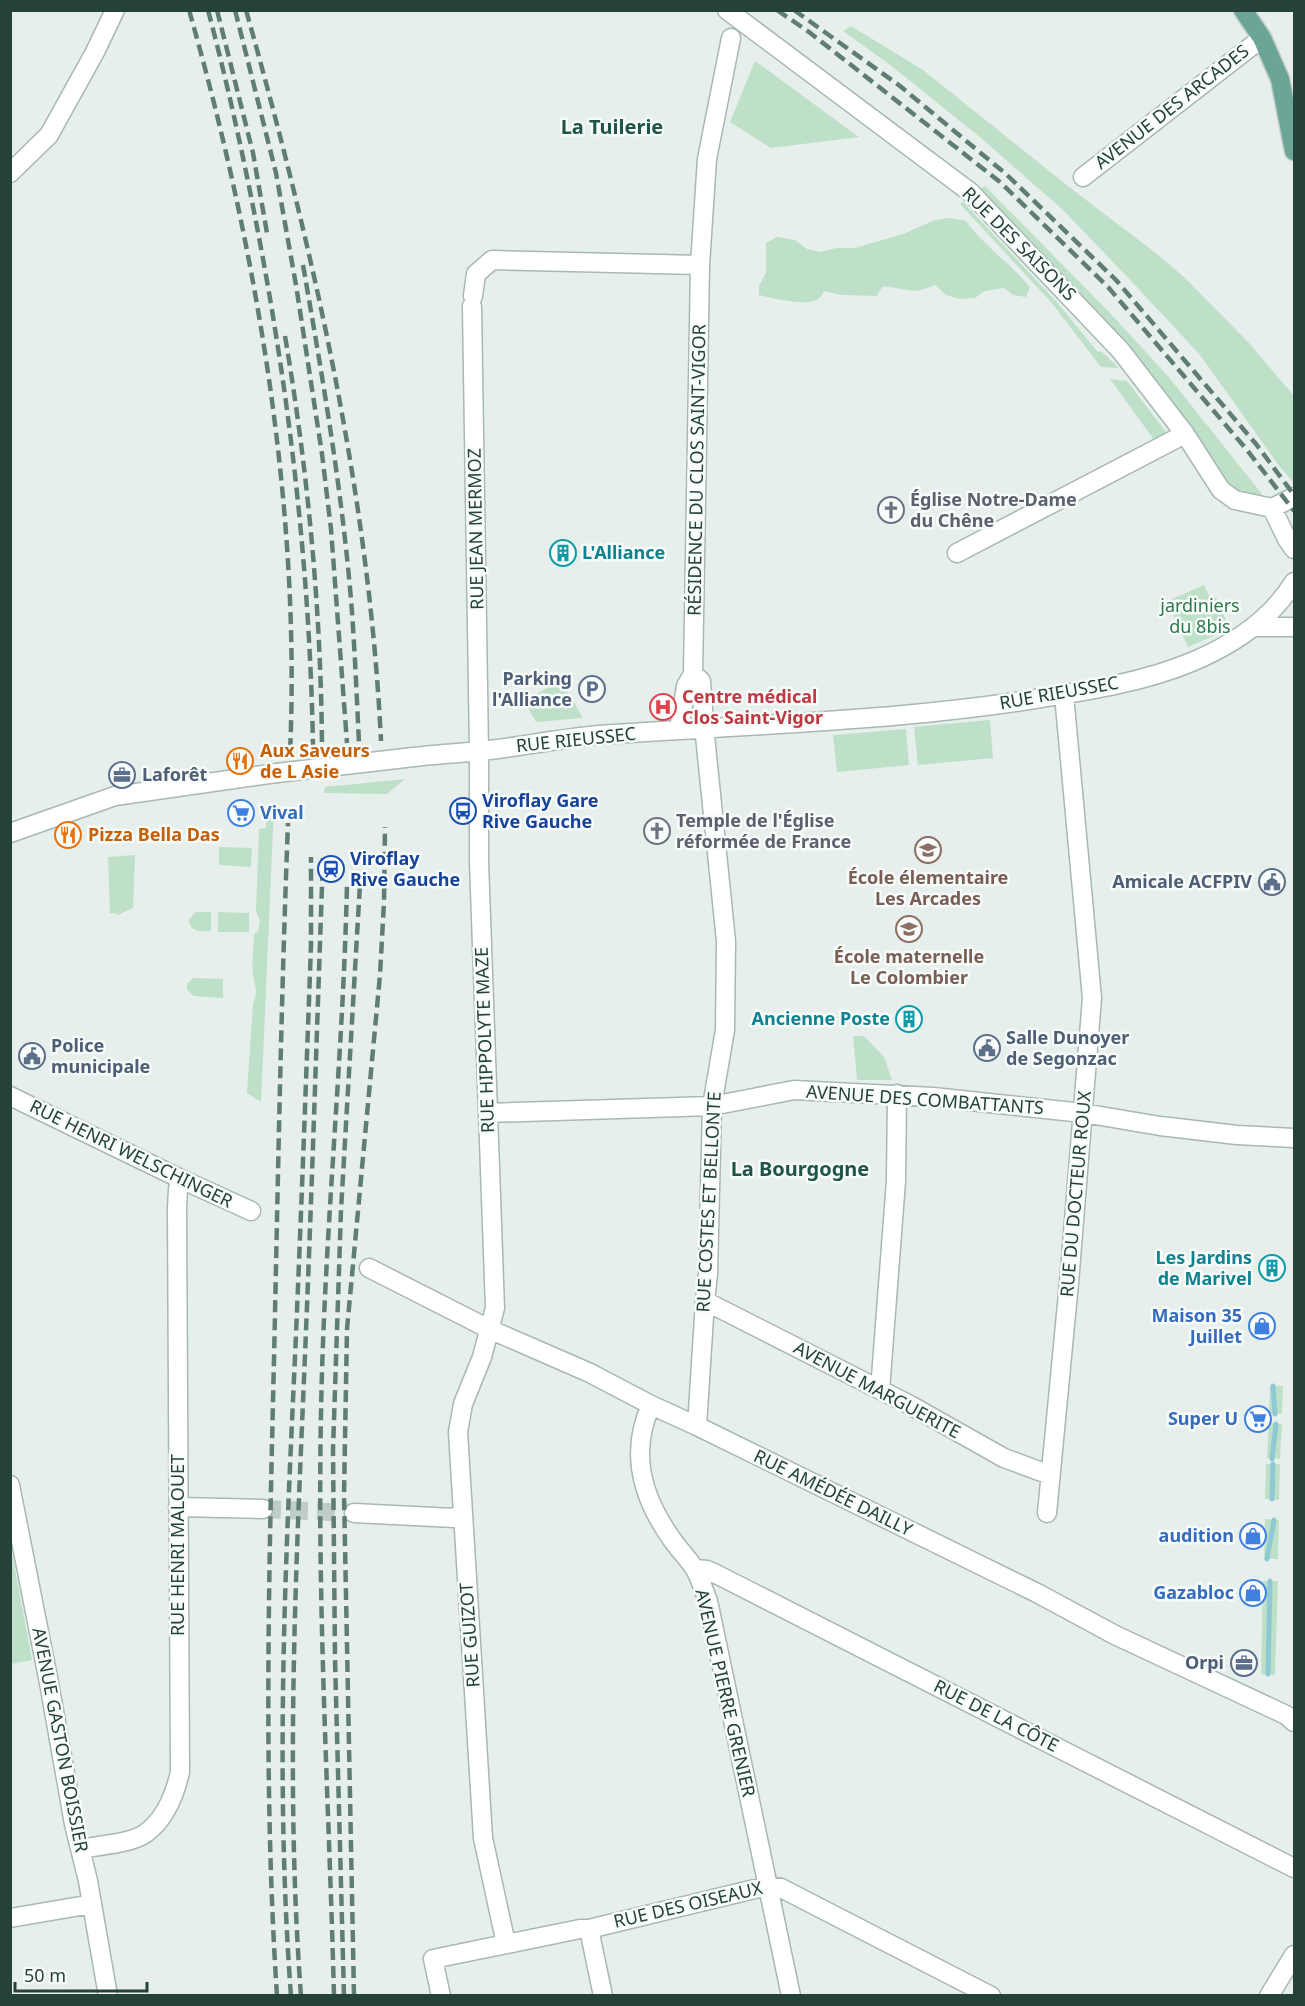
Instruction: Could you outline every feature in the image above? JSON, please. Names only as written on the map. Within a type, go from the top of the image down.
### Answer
[{"type":"main road","points":[[1243,10],[1262,38],[1280,79],[1294,151]]},
{"type":"street","points":[[10,173],[49,135],[101,42],[115,10]]},
{"type":"street","name":"RUE DES SAISONS","points":[[727,10],[970,192],[1121,351],[1185,434],[1221,490],[1235,500],[1272,508]]},
{"type":"street","name":"RÉSIDENCE DU CLOS SAINT-VIGOR","points":[[679,730],[686,686],[693,674],[700,265],[707,159],[731,38]]},
{"type":"street","name":"AVENUE DES ARCADES","points":[[1083,177],[1262,38]]},
{"type":"street","name":"RUE JEAN MERMOZ","points":[[480,751],[472,301],[472,288],[476,274],[492,260],[700,265]]},
{"type":"street","points":[[957,553],[1185,434]]},
{"type":"street","points":[[1294,497],[1272,508],[1294,549]]},
{"type":"street","name":"RUE RIEUSSEC","points":[[10,833],[115,796],[277,773],[611,734],[973,708],[1064,695],[1159,674],[1195,661],[1256,627],[1285,596],[1294,582]]},
{"type":"street","points":[[1256,627],[1294,627]]},
{"type":"street","name":"RÉSIDENCE DU CLOS SAINT-VIGOR","points":[[693,674],[701,681],[705,729]]},
{"type":"street","name":"RUE DU DOCTEUR ROUX","points":[[1047,1513],[1092,998],[1064,695]]},
{"type":"street","name":"RUE COSTES ET BELLONTE","points":[[697,1426],[708,1274],[712,1106],[724,1030],[726,941],[705,729]]},
{"type":"street","name":"RUE HIPPOLYTE MAZE","points":[[480,751],[479,862],[495,1308],[489,1329]]},
{"type":"street","name":"AVENUE DES COMBATTANTS","points":[[488,1113],[712,1106],[794,1090],[897,1094],[1083,1113],[1160,1126],[1237,1134],[1293,1135]]},
{"type":"street","points":[[880,1390],[896,1181],[897,1094]]},
{"type":"street","name":"RUE HENRI WELSCHINGER","points":[[10,1096],[251,1211]]},
{"type":"street","name":"RUE HENRI MALOUET","points":[[81,1850],[127,1841],[146,1834],[162,1815],[176,1792],[180,1772],[177,1208],[181,1179]]},
{"type":"street","name":"RUE AMÉDÉE DAILLY","points":[[369,1268],[489,1329],[590,1373],[1036,1593],[1115,1635],[1286,1715],[1294,1722]]},
{"type":"street","name":"AVENUE MARGUERITE","points":[[705,1301],[880,1390],[1004,1458],[1050,1474]]},
{"type":"street","name":"RUE GUIZOT","points":[[489,1329],[482,1357],[459,1419],[462,1513],[483,1838],[506,1944]]},
{"type":"street","name":"AVENUE PIERRE GRENIER","points":[[651,1405],[644,1419],[640,1438],[639,1451],[643,1485],[661,1523],[695,1569],[708,1601],[791,1995]]},
{"type":"street","name":"AVENUE GASTON BOISSIER","points":[[10,1485],[108,1995]]},
{"type":"street","points":[[178,1507],[262,1509]]},
{"type":"street","points":[[354,1513],[454,1518],[462,1513]]},
{"type":"street","name":"RUE DE LA CÔTE","points":[[695,1569],[708,1570],[1294,1868]]},
{"type":"street","name":"RUE DES OISEAUX","points":[[441,1995],[433,1959],[589,1929],[767,1886],[781,1888],[992,1995]]},
{"type":"street","points":[[10,1918],[92,1904]]},
{"type":"street","points":[[589,1929],[603,1995]]},
{"type":"street","points":[[1269,1995],[1294,1955]]},
{"type":"green space","points":[[851,26],[923,70],[1157,254],[1185,278],[1249,343],[1294,396],[1294,483],[1280,467],[1200,355],[1063,210],[981,138],[889,64],[843,31]]},
{"type":"green space","points":[[755,61],[859,137],[771,148],[730,122]]},
{"type":"green space","points":[[985,186],[1110,313],[1167,375],[1262,494],[1245,496],[1221,482],[1155,379],[1112,333],[1110,325],[979,189]]},
{"type":"green space","points":[[963,202],[1055,300],[1097,351],[1102,352],[1119,368],[1101,367],[1051,302],[960,204]]},
{"type":"green space","points":[[950,218],[966,221],[1022,278],[1030,287],[1026,297],[1013,295],[1004,288],[985,291],[975,298],[960,299],[946,295],[935,285],[914,291],[882,287],[877,296],[842,295],[824,291],[817,300],[809,302],[786,301],[759,295],[759,286],[766,273],[766,243],[777,237],[795,240],[807,249],[821,252],[836,248],[855,248],[903,234],[935,220]]},
{"type":"green space","points":[[1110,379],[1127,381],[1169,436],[1157,444]]},
{"type":"green space","name":"jardiniers du 8bis","points":[[1204,585],[1210,597],[1216,597],[1230,629],[1188,647],[1167,601]]},
{"type":"green space","points":[[561,680],[583,718],[536,722],[524,701]]},
{"type":"green space","points":[[990,720],[993,758],[918,765],[914,727]]},
{"type":"green space","points":[[906,729],[909,765],[837,772],[833,735]]},
{"type":"green space","points":[[405,779],[387,794],[324,793],[325,787]]},
{"type":"green space","points":[[274,808],[261,1102],[247,1093],[253,1003],[256,991],[252,959],[254,934],[258,931],[260,921],[256,911],[259,829],[266,828],[266,809]]},
{"type":"green space","points":[[219,847],[252,848],[251,867],[219,865]]},
{"type":"green space","points":[[135,855],[133,908],[118,915],[110,913],[108,857]]},
{"type":"green space","points":[[195,912],[211,912],[211,931],[191,927],[189,920]]},
{"type":"green space","points":[[218,912],[249,913],[249,932],[218,932]]},
{"type":"green space","points":[[193,978],[223,979],[223,998],[193,996],[187,989],[187,984]]},
{"type":"green space","points":[[853,1036],[864,1036],[884,1057],[892,1080],[857,1080]]},
{"type":"green space","points":[[1270,1386],[1283,1386],[1282,1414],[1269,1413]]},
{"type":"green space","points":[[1269,1423],[1282,1424],[1280,1459],[1267,1458]]},
{"type":"green space","points":[[1266,1464],[1280,1464],[1279,1500],[1265,1499]]},
{"type":"green space","points":[[1265,1519],[1279,1520],[1278,1559],[1264,1559]]},
{"type":"green space","points":[[10,1543],[32,1660],[11,1664],[10,1664]]},
{"type":"green space","points":[[1263,1581],[1278,1581],[1275,1675],[1261,1674]]},
{"type":"waterway","points":[[1273,1386],[1275,1414]]},
{"type":"waterway","points":[[1272,1459],[1276,1424]]},
{"type":"waterway","points":[[1272,1499],[1273,1464]]},
{"type":"waterway","points":[[1267,1559],[1274,1520]]},
{"type":"waterway","points":[[1268,1674],[1270,1581]]},
{"type":"tunnel","points":[[263,1509],[354,1513]]},
{"type":"railway","points":[[189,10],[235,191],[269,378],[281,472],[288,567],[292,660],[290,753]]},
{"type":"railway","points":[[208,10],[246,172],[279,356],[303,551],[313,748]]},
{"type":"railway","points":[[217,10],[253,153],[267,233]]},
{"type":"railway","points":[[235,10],[276,173],[322,454],[331,529],[347,743]]},
{"type":"railway","points":[[246,10],[294,190],[334,372],[351,464],[375,648],[381,741]]},
{"type":"railway","points":[[777,10],[809,32],[1000,182],[1108,287],[1247,450],[1294,511]]},
{"type":"railway","points":[[794,10],[900,86],[1006,174],[1116,280],[1256,444],[1294,495]]},
{"type":"railway","points":[[303,265],[338,482],[352,612],[359,744]]},
{"type":"railway","points":[[285,336],[312,541],[319,644],[322,747]]},
{"type":"railway","points":[[277,1996],[270,1837],[269,1598],[288,823]]},
{"type":"railway","points":[[354,1996],[344,1495],[347,1329],[380,975],[385,827]]},
{"type":"railway","points":[[291,1996],[283,1836],[283,1676],[311,945],[311,857]]},
{"type":"railway","points":[[301,1996],[294,1836],[294,1676],[323,858]]},
{"type":"railway","points":[[334,1996],[322,1632],[320,1487],[323,1348],[342,1017],[347,884]]},
{"type":"railway","points":[[344,1996],[335,1659],[333,1450],[341,1210],[360,884]]},
{"type":"place","name":"Église Notre-Dame du Chêne","points":[[891,510]]},
{"type":"place","name":"L'Alliance","points":[[563,553]]},
{"type":"place","name":"Parking l'Alliance","points":[[592,689]]},
{"type":"place","name":"Centre médical Clos Saint-Vigor","points":[[663,707]]},
{"type":"place","name":"Aux Saveurs de L Asie","points":[[240,761]]},
{"type":"place","name":"Laforêt","points":[[122,775]]},
{"type":"place","name":"Viroflay Gare Rive Gauche","points":[[463,811]]},
{"type":"place","name":"Vival","points":[[241,813]]},
{"type":"place","name":"Temple de l'Église réformée de France","points":[[657,831]]},
{"type":"place","name":"Pizza Bella Das","points":[[68,835]]},
{"type":"place","name":"École élementaire Les Arcades","points":[[928,850]]},
{"type":"place","name":"Viroflay Rive Gauche","points":[[331,869]]},
{"type":"place","name":"Amicale ACFPIV","points":[[1272,882]]},
{"type":"place","name":"École maternelle Le Colombier","points":[[909,929]]},
{"type":"place","name":"Ancienne Poste","points":[[909,1019]]},
{"type":"place","name":"Salle Dunoyer de Segonzac","points":[[987,1048]]},
{"type":"place","name":"Police municipale","points":[[32,1056]]},
{"type":"place","name":"Les Jardins de Marivel","points":[[1272,1268]]},
{"type":"place","name":"Maison 35 Juillet","points":[[1262,1326]]},
{"type":"place","name":"Super U","points":[[1258,1419]]},
{"type":"place","name":"audition","points":[[1253,1536]]},
{"type":"place","name":"Gazabloc","points":[[1253,1593]]},
{"type":"place","name":"Orpi","points":[[1244,1663]]},
{"type":"district","name":"La Tuilerie","points":[[612,127]]},
{"type":"district","name":"La Bourgogne","points":[[800,1169]]}]
